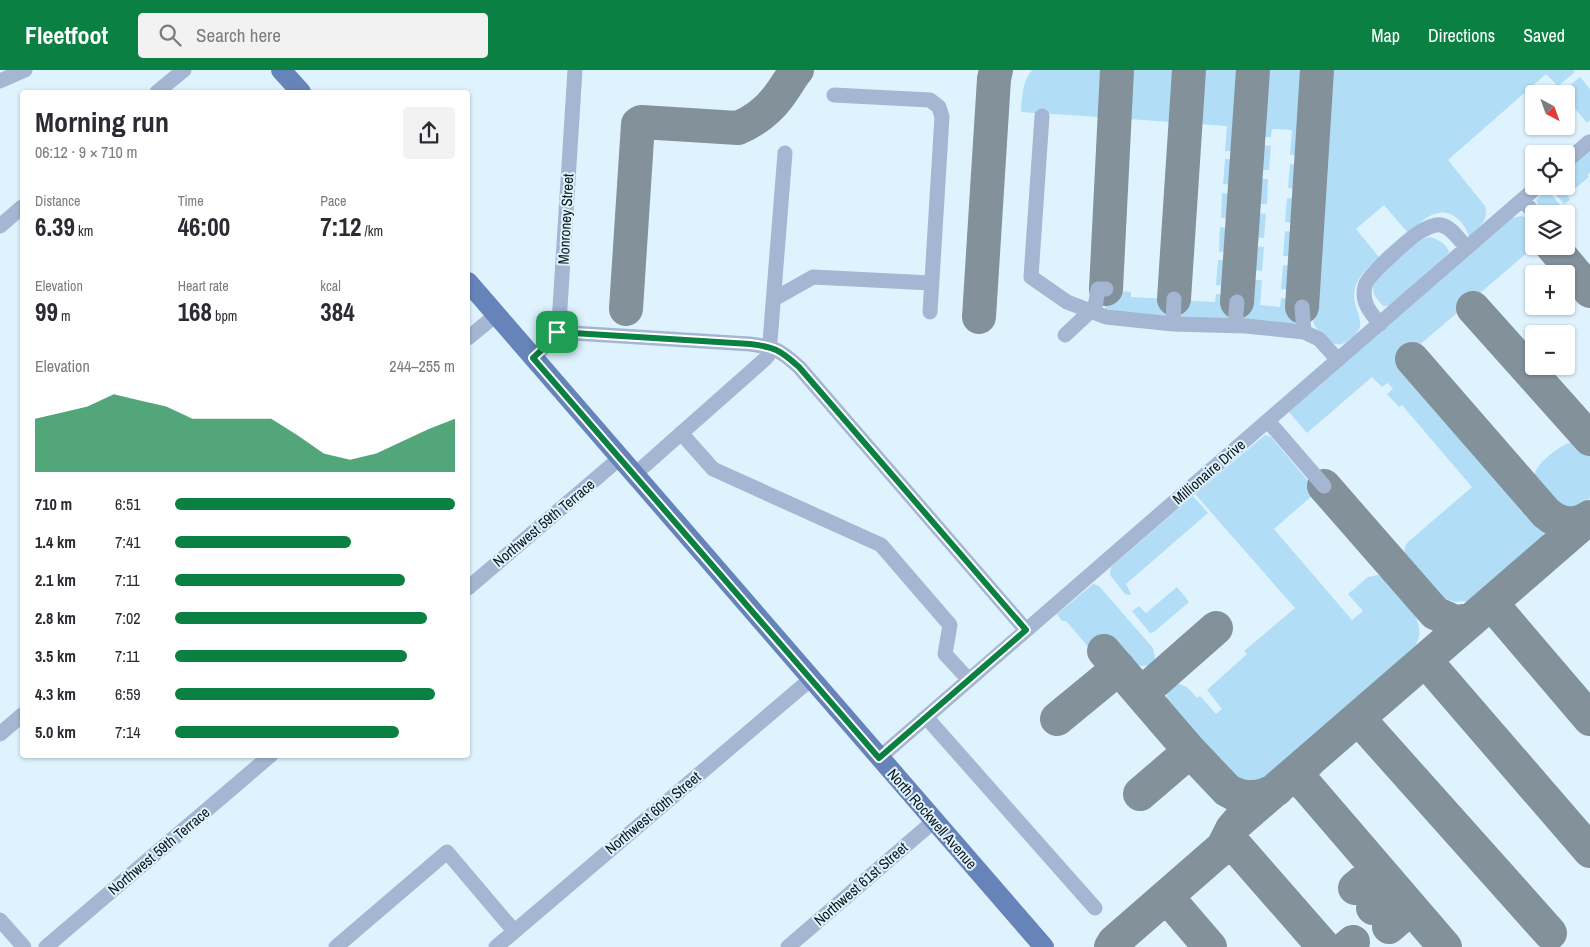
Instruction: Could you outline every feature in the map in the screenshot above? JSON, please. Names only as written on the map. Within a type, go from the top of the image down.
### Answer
[{"type":"main road","points":[[282,70],[299,90]]},
{"type":"main road","name":"North Rockwell Avenue","points":[[470,284],[1044,947]]},
{"type":"street","points":[[0,81],[25,70]]},
{"type":"street","points":[[159,90],[184,70]]},
{"type":"street","name":"Monroney Street","points":[[557,332],[560,312],[575,70]]},
{"type":"street","points":[[834,95],[930,100],[939,107],[942,116],[930,312]]},
{"type":"street","points":[[1042,116],[1031,277],[1068,302],[1106,317],[1173,324],[1235,325],[1304,332],[1319,339],[1338,360]]},
{"type":"street","points":[[1575,154],[1589,142]]},
{"type":"street","points":[[634,475],[769,354],[785,153]]},
{"type":"street","name":"Millionaire Drive","points":[[879,758],[1528,195]]},
{"type":"street","points":[[1523,200],[1528,205]]},
{"type":"street","points":[[0,226],[20,209]]},
{"type":"street","points":[[1380,324],[1368,310],[1364,297],[1365,284],[1374,271],[1421,231],[1432,226],[1443,225],[1467,248]]},
{"type":"street","points":[[774,300],[813,277],[931,283]]},
{"type":"street","points":[[1066,335],[1094,307],[1098,289],[1106,289]]},
{"type":"street","points":[[1173,324],[1174,299]]},
{"type":"street","points":[[1235,325],[1237,302]]},
{"type":"street","points":[[1302,307],[1304,332]]},
{"type":"street","points":[[470,336],[496,314]]},
{"type":"street","points":[[533,358],[548,344],[557,332],[771,346],[799,367],[1026,630]]},
{"type":"street","points":[[1268,421],[1324,486]]},
{"type":"street","points":[[681,433],[713,469],[881,545],[950,625],[945,654],[968,680]]},
{"type":"street","name":"Northwest 59th Terrace","points":[[470,586],[620,458]]},
{"type":"street","name":"Northwest 60th Street","points":[[496,947],[811,679]]},
{"type":"street","points":[[0,734],[20,717]]},
{"type":"street","points":[[926,717],[1095,908]]},
{"type":"street","name":"Northwest 59th Terrace","points":[[46,947],[268,758]]},
{"type":"street","name":"Northwest 61st Street","points":[[788,947],[934,821]]},
{"type":"street","points":[[336,947],[447,852],[514,931]]},
{"type":"street","points":[[0,920],[24,947]]},
{"type":"shaded area","points":[[1032,70],[1104,70],[1108,79],[1106,113],[1100,117],[1021,112],[1024,85]]},
{"type":"shaded area","points":[[1131,70],[1176,70],[1179,78],[1176,118],[1172,122],[1128,119],[1123,115],[1124,85]]},
{"type":"shaded area","points":[[1202,70],[1241,70],[1245,79],[1241,145],[1237,151],[1225,151],[1227,126],[1199,124],[1194,120],[1197,79]]},
{"type":"shaded area","points":[[1263,70],[1305,70],[1310,80],[1306,150],[1300,155],[1290,155],[1292,130],[1272,129],[1271,137],[1265,137],[1257,133],[1258,78]]},
{"type":"shaded area","points":[[1329,70],[1573,70],[1575,72],[1559,85],[1546,74],[1533,85],[1525,85],[1525,92],[1448,160],[1485,206],[1486,216],[1484,220],[1480,227],[1469,237],[1459,220],[1445,213],[1438,213],[1426,218],[1408,233],[1384,205],[1356,229],[1379,257],[1362,274],[1354,293],[1360,320],[1359,329],[1349,340],[1339,344],[1334,344],[1325,339],[1315,326],[1309,299],[1324,80]]},
{"type":"shaded area","points":[[1580,77],[1590,89],[1590,120],[1587,123],[1575,109],[1575,85],[1570,85]]},
{"type":"shaded area","points":[[1262,145],[1271,146],[1269,170],[1259,170],[1254,165],[1255,149]]},
{"type":"shaded area","points":[[1590,151],[1590,173],[1587,175],[1589,177],[1575,188],[1575,164]]},
{"type":"shaded area","points":[[1225,159],[1235,160],[1240,167],[1238,180],[1232,185],[1223,184]]},
{"type":"shaded area","points":[[1290,164],[1299,165],[1303,170],[1303,184],[1297,189],[1288,188]]},
{"type":"shaded area","points":[[1258,179],[1268,179],[1267,204],[1256,204],[1252,198],[1253,182]]},
{"type":"shaded area","points":[[1222,193],[1232,194],[1237,200],[1237,213],[1231,218],[1221,218]]},
{"type":"shaded area","points":[[1541,195],[1552,195],[1560,205],[1538,205],[1536,200]]},
{"type":"shaded area","points":[[1556,195],[1567,195],[1570,200],[1564,204]]},
{"type":"shaded area","points":[[1287,198],[1296,198],[1301,203],[1300,218],[1295,223],[1285,222]]},
{"type":"shaded area","points":[[1257,213],[1266,214],[1264,238],[1254,237],[1249,232],[1250,217]]},
{"type":"shaded area","points":[[1525,217],[1525,255],[1402,360],[1543,524],[1542,540],[1474,598],[1455,602],[1441,597],[1434,592],[1409,562],[1405,555],[1405,550],[1408,542],[1472,487],[1402,405],[1399,407],[1387,394],[1393,389],[1388,383],[1382,387],[1372,377],[1307,433],[1289,412],[1512,218]]},
{"type":"shaded area","points":[[1220,227],[1230,228],[1235,233],[1234,247],[1230,251],[1219,252]]},
{"type":"shaded area","points":[[1285,231],[1294,232],[1299,238],[1298,251],[1292,256],[1283,256]]},
{"type":"shaded area","points":[[1428,237],[1443,243],[1449,251],[1448,254],[1389,306],[1383,306],[1374,294],[1375,283],[1394,262]]},
{"type":"shaded area","points":[[1254,246],[1264,247],[1262,271],[1252,270],[1247,265],[1249,250]]},
{"type":"shaded area","points":[[1218,260],[1228,260],[1233,267],[1232,281],[1226,286],[1216,285]]},
{"type":"shaded area","points":[[1283,265],[1292,266],[1297,271],[1295,286],[1290,290],[1281,289]]},
{"type":"shaded area","points":[[1252,280],[1262,280],[1260,305],[1280,307],[1281,298],[1290,299],[1296,307],[1294,323],[1292,325],[1240,320],[1240,303],[1245,303],[1246,284]]},
{"type":"shaded area","points":[[1106,290],[1131,292],[1131,297],[1170,299],[1168,319],[1105,309]]},
{"type":"shaded area","points":[[1216,294],[1225,295],[1231,304],[1230,319],[1181,319],[1177,300],[1215,302]]},
{"type":"shaded area","points":[[1265,435],[1271,437],[1315,489],[1313,495],[1274,529],[1352,620],[1363,611],[1348,594],[1368,577],[1378,575],[1389,583],[1413,612],[1419,625],[1419,633],[1415,650],[1271,774],[1254,780],[1239,779],[1229,773],[1167,702],[1167,697],[1168,690],[1174,684],[1182,685],[1197,698],[1200,696],[1216,714],[1222,709],[1207,690],[1247,654],[1244,651],[1295,608],[1195,494]]},
{"type":"shaded area","points":[[1572,442],[1582,444],[1590,452],[1590,498],[1575,511],[1562,513],[1552,507],[1537,490],[1533,482],[1541,463],[1561,447]]},
{"type":"shaded area","points":[[1193,496],[1208,513],[1126,584],[1131,594],[1125,594],[1110,575],[1111,567]]},
{"type":"shaded area","points":[[1093,584],[1099,586],[1153,648],[1155,658],[1151,664],[1145,666],[1130,660],[1115,641],[1097,657],[1066,621],[1062,621],[1057,614]]},
{"type":"shaded area","points":[[1177,587],[1189,602],[1154,632],[1150,633],[1132,611],[1139,606],[1146,613]]},
{"type":"taxiway","points":[[626,309],[638,124],[641,122],[738,128],[750,122],[767,109],[777,99],[797,70]]},
{"type":"taxiway","points":[[979,317],[996,70]]},
{"type":"taxiway","points":[[1106,289],[1117,70]]},
{"type":"taxiway","points":[[1174,299],[1189,70]]},
{"type":"taxiway","points":[[1237,302],[1253,70]]},
{"type":"taxiway","points":[[1302,307],[1317,70]]},
{"type":"taxiway","points":[[1560,255],[1590,291]]},
{"type":"taxiway","points":[[1473,308],[1590,439]]},
{"type":"taxiway","points":[[1412,359],[1546,513],[1557,520],[1568,523],[1579,522],[1590,517]]},
{"type":"taxiway","points":[[1324,486],[1435,613],[1455,622],[1471,620]]},
{"type":"taxiway","points":[[1111,947],[1114,942],[1223,847],[1232,829],[1238,822],[1590,517]]},
{"type":"taxiway","points":[[1491,603],[1590,719]]},
{"type":"taxiway","points":[[1141,694],[1216,628]]},
{"type":"taxiway","points":[[1104,651],[1190,751],[1227,790],[1246,797],[1252,797],[1265,795],[1277,789]]},
{"type":"taxiway","points":[[1425,660],[1590,851]]},
{"type":"taxiway","points":[[1057,719],[1119,668]]},
{"type":"taxiway","points":[[1358,718],[1550,933]]},
{"type":"taxiway","points":[[1140,794],[1190,751]]},
{"type":"taxiway","points":[[1310,760],[1302,771],[1301,777],[1304,783],[1445,947]]},
{"type":"taxiway","points":[[1230,833],[1233,843],[1324,947]]},
{"type":"taxiway","points":[[1355,888],[1378,869]]},
{"type":"taxiway","points":[[1373,908],[1395,889]]},
{"type":"taxiway","points":[[1172,892],[1170,897],[1173,904],[1210,947]]},
{"type":"taxiway","points":[[1389,927],[1411,908]]},
{"type":"taxiway","points":[[1347,947],[1353,942]]},
{"type":"route","points":[[557,332],[750,344],[771,346],[778,349],[799,367],[1026,630],[879,758],[533,358],[554,338],[557,332]]}]
